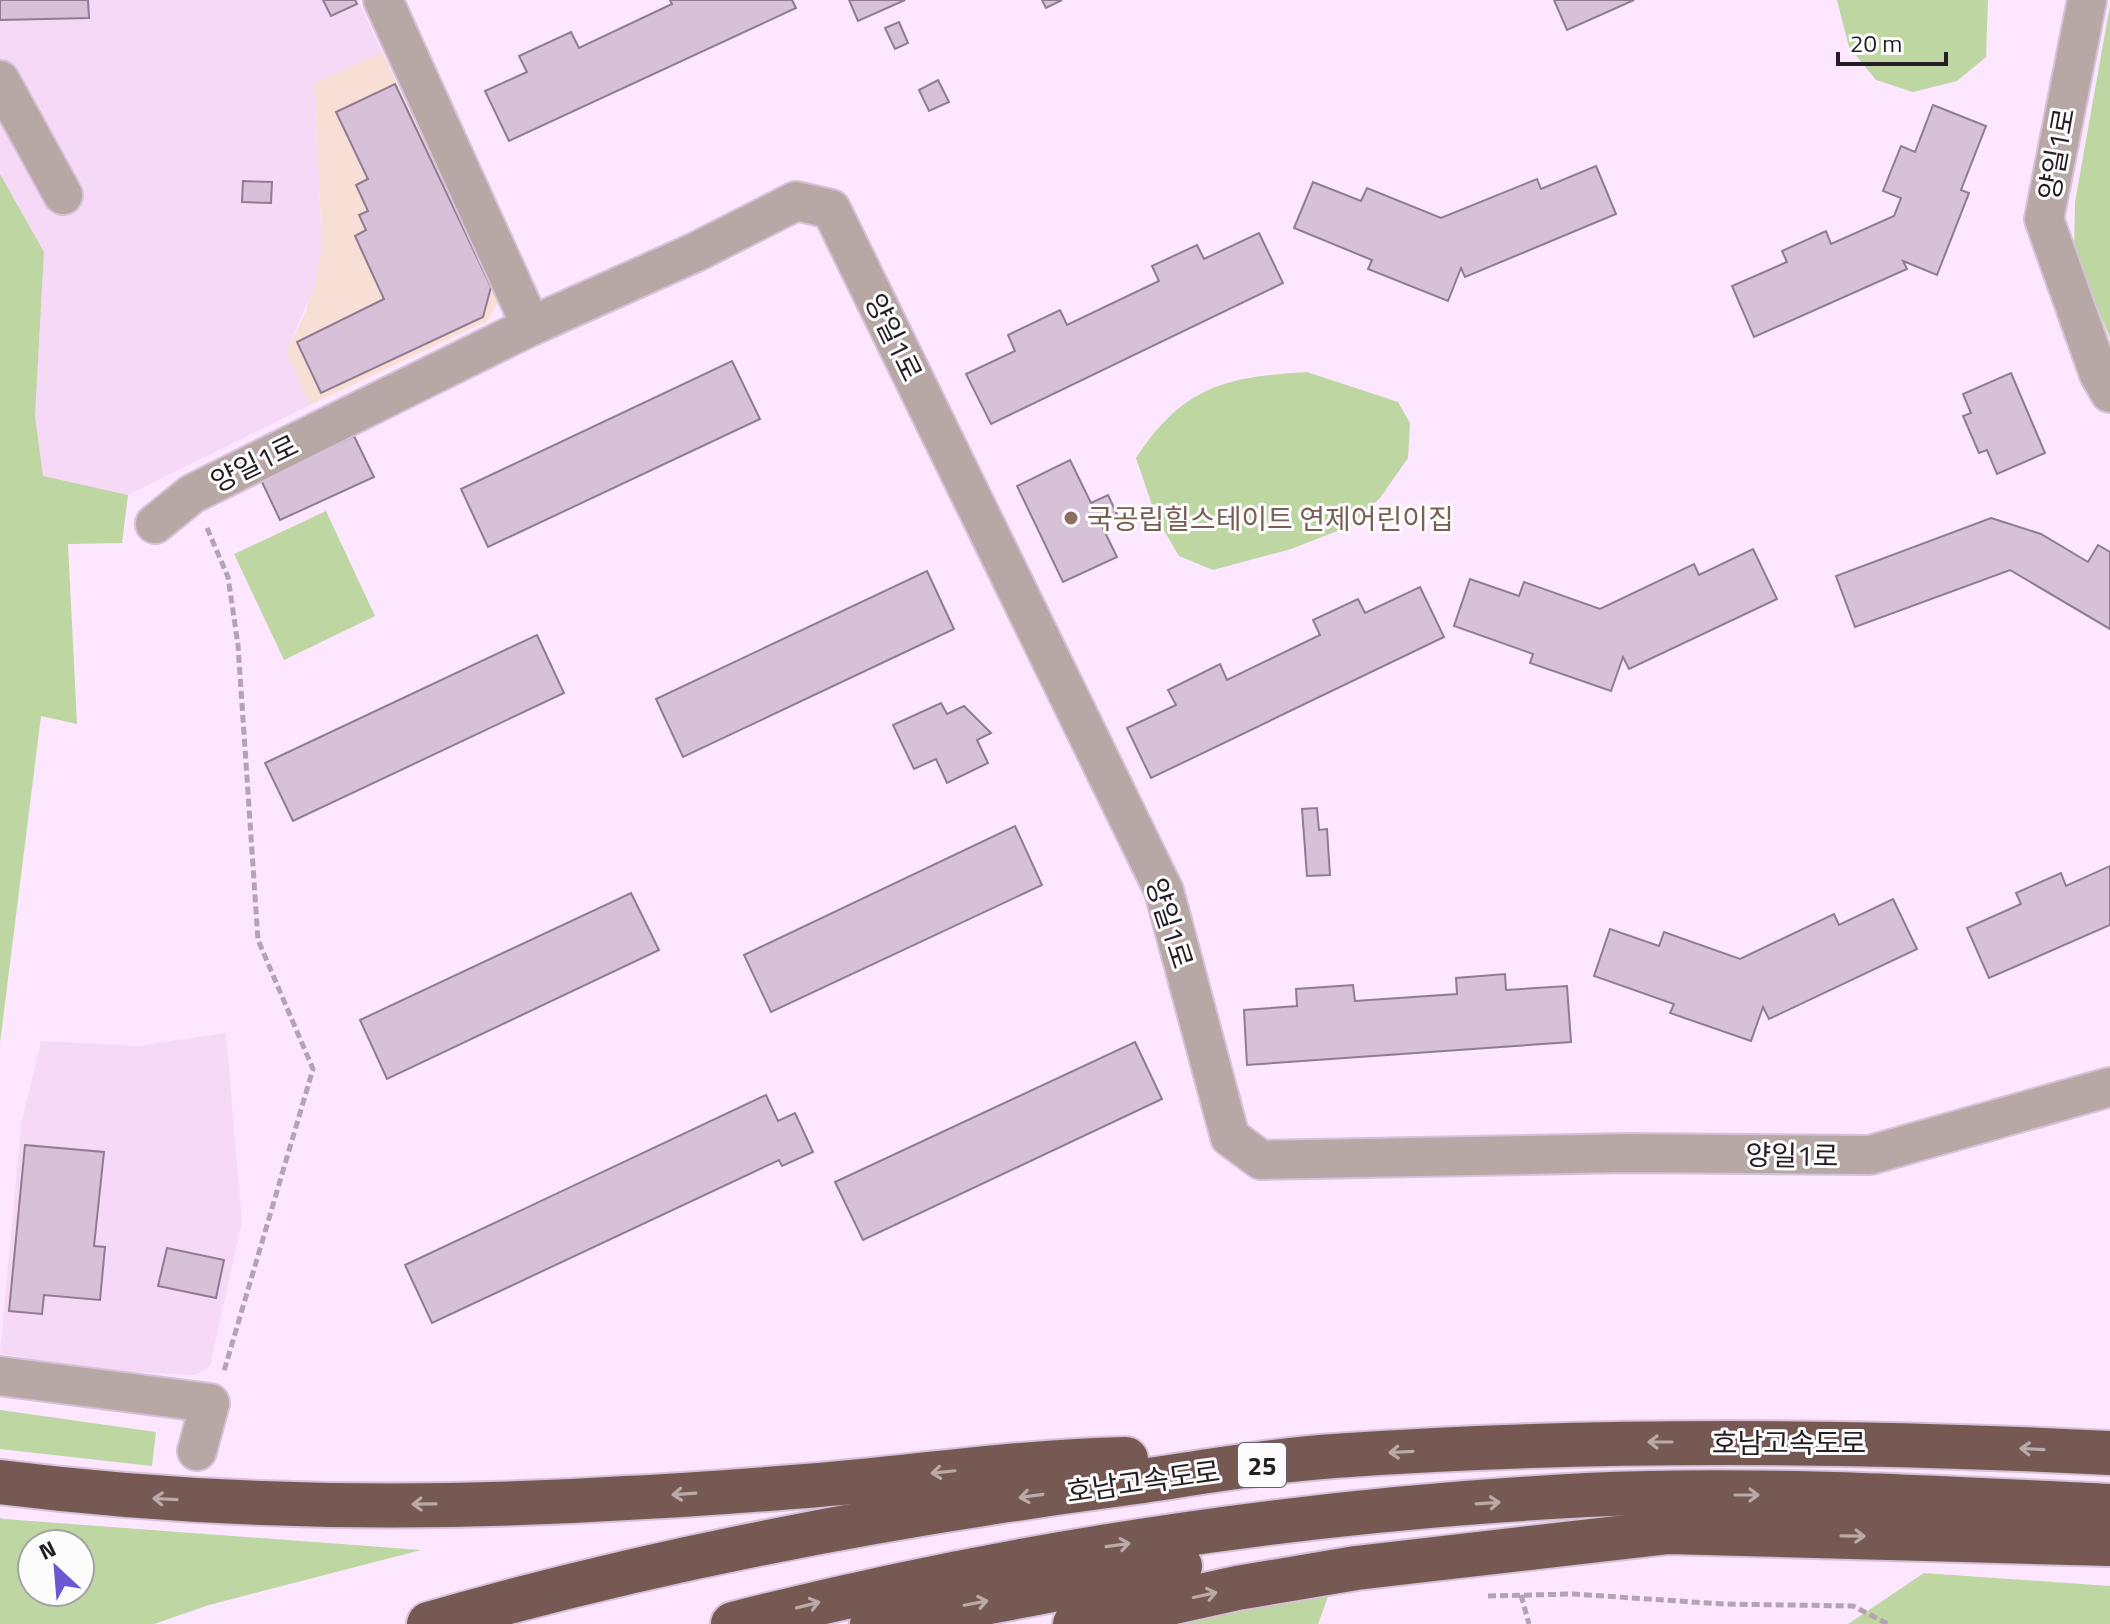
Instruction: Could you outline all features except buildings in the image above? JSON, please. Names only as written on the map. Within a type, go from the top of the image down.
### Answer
[{"type":"highway","name":"호남고속도로","points":[[429,1624],[647,1567],[929,1510],[1329,1456],[1598,1442],[1898,1443],[2110,1453]]},
{"type":"highway","points":[[0,1482],[105,1495],[303,1507],[624,1499],[820,1485],[1049,1461],[1329,1456]]},
{"type":"highway","name":"호남고속도로","points":[[733,1624],[875,1588],[1070,1551],[1348,1513],[1589,1495],[1854,1495],[2110,1506]]},
{"type":"highway","points":[[1075,1624],[1237,1588],[1356,1568],[1669,1532]]},
{"type":"highway","points":[[872,1624],[1105,1578],[1269,1553],[1486,1534],[1669,1532],[1989,1538],[2110,1544]]},
{"type":"street","points":[[383,0],[531,326]]},
{"type":"street","name":"양일1로","points":[[2087,0],[2044,219],[2099,374],[2110,393]]},
{"type":"street","points":[[0,80],[63,195]]},
{"type":"street","name":"양일1로","points":[[155,524],[192,494],[531,326],[696,252],[796,201],[831,209],[1164,891],[1230,1137],[1261,1160],[1628,1153],[1870,1155],[2110,1087]]},
{"type":"street","points":[[0,1376],[210,1403],[197,1451]]},
{"type":"path","points":[[192,494],[228,577],[238,645],[258,940],[313,1069],[227,1365],[210,1403]]},
{"type":"path","points":[[1479,1597],[1573,1594],[1723,1604],[1853,1606],[1888,1624]]},
{"type":"path","points":[[1521,1595],[1529,1624]]},
{"type":"shaded area","points":[[0,0],[358,0],[382,52],[314,83],[322,248],[315,285],[286,353],[310,405],[128,495],[43,477],[35,416],[44,252],[0,174]]},
{"type":"shaded area","points":[[382,52],[499,301],[487,321],[310,405],[286,353],[306,311],[322,248],[314,83]]},
{"type":"shaded area","points":[[226,1033],[242,1222],[210,1366],[195,1375],[89,1370],[0,1353],[21,1125],[41,1041],[138,1046]]},
{"type":"green space","points":[[1837,0],[1988,0],[1986,57],[1957,81],[1913,92],[1876,80],[1849,47]]},
{"type":"green space","points":[[2110,5],[2110,338],[2074,252],[2075,202]]},
{"type":"green space","points":[[0,174],[44,252],[35,416],[43,476],[128,495],[122,543],[68,544],[77,724],[41,716],[0,1043]]},
{"type":"green space","points":[[1307,372],[1398,402],[1410,423],[1408,458],[1380,498],[1350,526],[1291,549],[1213,570],[1179,556],[1156,517],[1136,458],[1171,415],[1189,400],[1230,382]]},
{"type":"green space","points":[[326,511],[375,616],[284,660],[234,554]]},
{"type":"green space","points":[[0,1410],[156,1432],[152,1466],[0,1449]]},
{"type":"green space","points":[[0,1518],[421,1550],[209,1605],[154,1624],[0,1624]]},
{"type":"green space","points":[[1924,1573],[2110,1586],[2110,1624],[1848,1624]]},
{"type":"green space","points":[[1330,1591],[1318,1624],[1168,1624]]},
{"type":"place","name":"국공립힐스테이트 연제어린이집","points":[[1071,518]]}]
